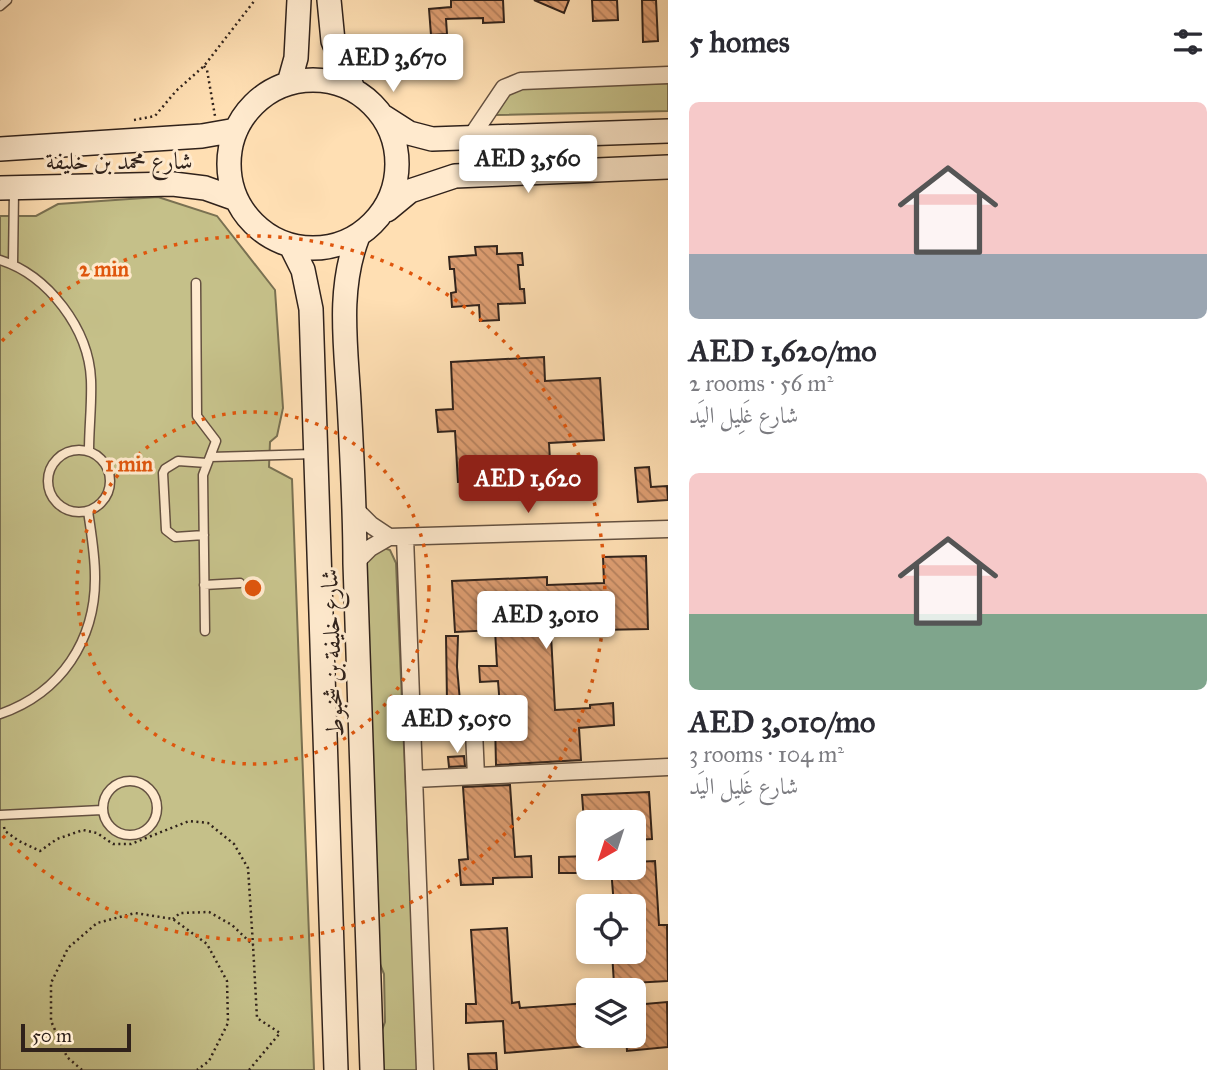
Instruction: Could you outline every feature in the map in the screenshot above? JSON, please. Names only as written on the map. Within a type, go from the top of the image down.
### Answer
[{"type":"main road","points":[[289,83],[296,58],[299,0]]},
{"type":"main road","points":[[329,0],[333,41],[353,89]]},
{"type":"main road","points":[[668,131],[432,139],[409,133],[384,117],[370,101],[353,89],[310,79],[289,83],[267,93],[226,132],[230,176],[236,199],[250,220],[269,236],[291,246],[314,249],[337,246],[358,236],[410,191],[455,176],[668,167]]},
{"type":"main road","points":[[382,214],[394,191],[398,166],[395,141],[384,117]]},
{"type":"main road","name":"شارع محمد بن خليفة","points":[[0,149],[167,139],[226,132]]},
{"type":"main road","name":"شارع محمد بن خليفة","points":[[7,188],[173,184],[205,188],[236,199]]},
{"type":"main road","name":"شارع خليفة بن شخبوط","points":[[358,236],[347,271],[344,307],[355,509],[372,1070]]},
{"type":"main road","name":"شارع خليفة بن شخبوط","points":[[291,246],[303,270],[310,296],[336,1070]]},
{"type":"street","points":[[471,137],[503,88],[521,80],[668,75]]},
{"type":"street","points":[[355,509],[371,525],[397,537]]},
{"type":"street","points":[[355,563],[370,548],[397,537],[668,529]]},
{"type":"street","points":[[397,537],[414,779],[425,1070]]},
{"type":"street","points":[[474,731],[476,776]]},
{"type":"street","points":[[414,779],[668,767]]},
{"type":"lane","points":[[0,6],[7,0]]},
{"type":"lane","points":[[7,188],[13,264]]},
{"type":"lane","points":[[0,260],[13,264],[39,282],[55,298],[70,317],[84,347],[91,379],[89,451]]},
{"type":"lane","points":[[196,283],[196,412],[198,420],[215,438],[216,445],[203,475],[205,631]]},
{"type":"lane","points":[[73,450],[89,451],[102,459],[109,473],[109,489],[101,502],[88,511],[72,511],[58,505],[49,492],[47,476],[53,462],[73,450]]},
{"type":"lane","points":[[204,535],[175,537],[166,530],[163,473],[169,465],[178,461],[317,454]]},
{"type":"lane","points":[[0,714],[19,706],[46,688],[69,665],[86,637],[93,607],[95,577],[88,511]]},
{"type":"lane","points":[[204,585],[240,583]]},
{"type":"lane","points":[[127,780],[148,786],[158,805],[152,825],[143,833],[133,835],[113,829],[102,810],[108,790],[127,780]]},
{"type":"lane","points":[[1,815],[102,810]]},
{"type":"path","points":[[133,121],[155,116],[204,66],[255,0]]},
{"type":"path","points":[[204,66],[226,132]]},
{"type":"path","points":[[1,815],[5,831],[40,851],[57,839],[83,830],[97,833],[113,844],[131,845],[189,821],[208,823],[234,844],[248,868],[257,1017],[280,1032],[255,1068],[249,1070]]},
{"type":"path","points":[[173,919],[180,913],[209,912],[233,925],[253,945]]},
{"type":"path","points":[[82,1070],[67,1057],[51,1021],[51,983],[68,948],[97,923],[135,913],[173,919],[207,944],[227,981],[228,1023],[209,1061],[197,1070]]},
{"type":"shaded area","points":[[668,83],[668,111],[496,115],[508,89]]},
{"type":"shaded area","points":[[158,197],[217,216],[275,290],[283,408],[277,436],[270,442],[269,467],[292,479],[314,1070],[0,1070],[0,216],[36,216],[58,204]]},
{"type":"shaded area","points":[[374,545],[390,550],[396,563],[418,1070],[381,1070],[379,1038],[385,1022],[384,974],[375,952],[361,557]]},
{"type":"building","points":[[451,0],[503,0],[504,22],[483,23],[483,18],[446,19],[447,34],[431,35],[429,9],[451,7]]},
{"type":"building","points":[[534,0],[569,0],[564,13]]},
{"type":"building","points":[[592,0],[617,0],[618,20],[593,21]]},
{"type":"building","points":[[642,0],[656,0],[658,41],[643,42]]},
{"type":"building","points":[[497,246],[497,254],[522,253],[523,265],[518,265],[520,289],[524,289],[525,303],[498,304],[499,320],[480,321],[479,305],[452,307],[451,293],[456,292],[454,269],[450,269],[449,257],[476,255],[475,247]]},
{"type":"building","points":[[544,357],[545,381],[600,378],[604,440],[549,443],[551,477],[458,482],[455,431],[438,432],[436,410],[453,409],[451,362]]},
{"type":"building","points":[[649,467],[651,487],[667,486],[668,500],[638,502],[635,468]]},
{"type":"building","points":[[646,556],[648,629],[551,635],[555,710],[590,708],[590,705],[613,703],[614,725],[579,728],[581,760],[496,765],[495,722],[482,723],[481,708],[500,707],[498,681],[480,682],[479,666],[497,666],[495,630],[455,632],[452,581],[547,577],[547,585],[604,583],[603,557]]},
{"type":"building","points":[[446,636],[458,636],[460,701],[447,702]]},
{"type":"building","points":[[464,756],[465,766],[449,767],[448,757]]},
{"type":"building","points":[[510,785],[515,857],[531,856],[532,877],[493,878],[493,884],[461,885],[459,860],[468,859],[463,787]]},
{"type":"building","points":[[649,792],[652,839],[646,839],[646,810],[583,810],[582,795]]},
{"type":"building","points":[[576,856],[576,873],[559,873],[559,857]]},
{"type":"building","points":[[646,861],[655,861],[659,925],[667,925],[668,981],[646,982],[646,978],[614,978],[613,964],[646,964],[646,894],[613,894],[612,880],[646,880]]},
{"type":"building","points":[[507,928],[512,1003],[519,1002],[520,1008],[576,1004],[576,1047],[505,1053],[503,1021],[466,1023],[466,1004],[476,1004],[471,930]]},
{"type":"building","points":[[667,1002],[668,1047],[627,1051],[627,1048],[646,1048],[646,1004]]},
{"type":"building","points":[[496,1053],[497,1070],[469,1070],[468,1054]]}]
